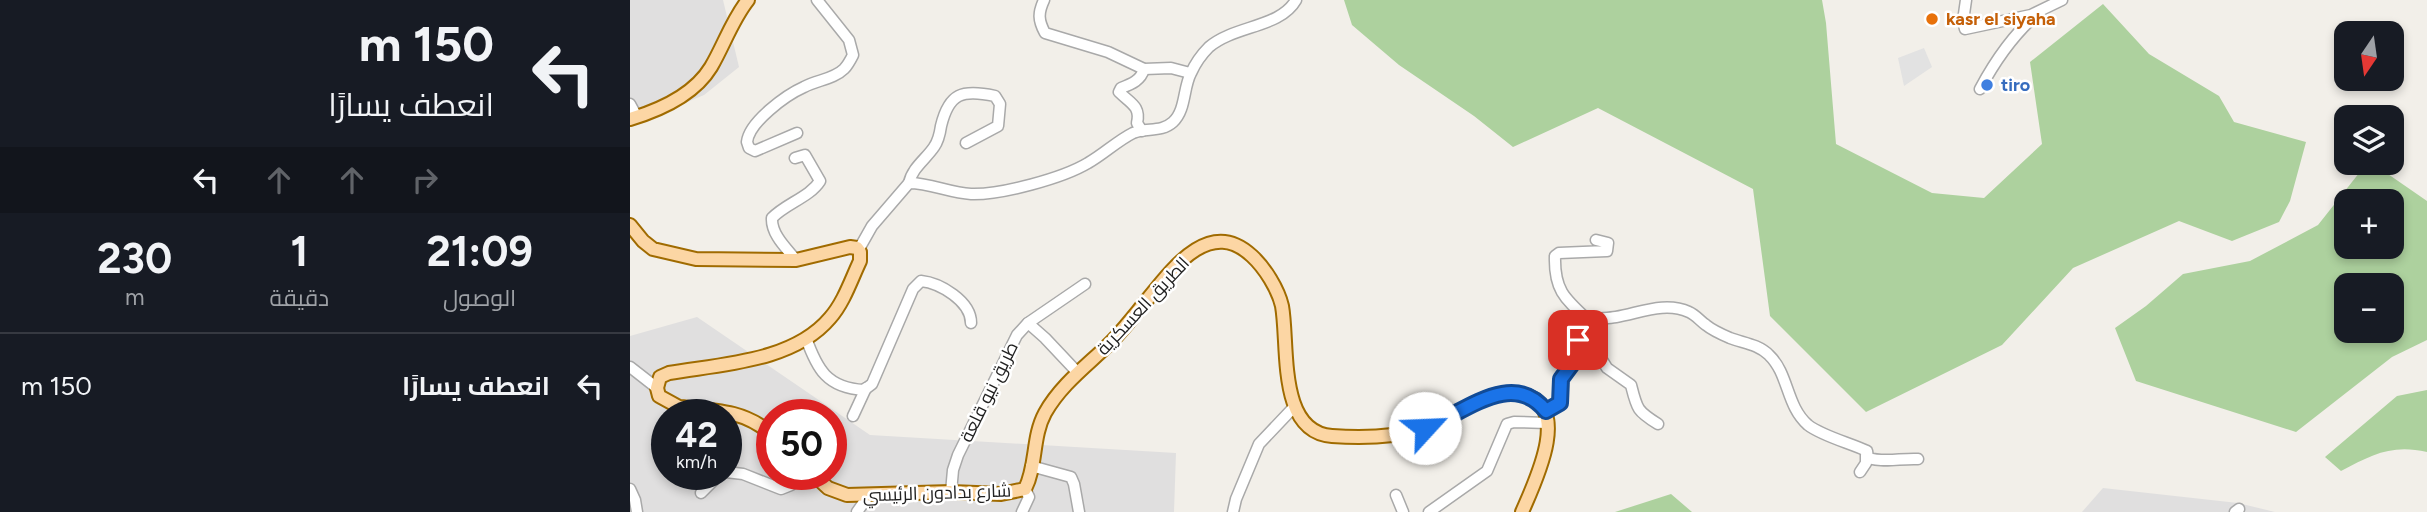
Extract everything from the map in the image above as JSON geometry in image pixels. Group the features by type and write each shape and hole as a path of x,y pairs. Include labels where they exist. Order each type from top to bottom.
{"main road":[{"path":"633,118 668,104 699,82 748,0"},
{"path":"630,225 650,247 696,259 796,260 850,247 859,249 860,261 839,305 826,323 806,338 762,356 665,374 660,377 657,388 659,396 664,399"},
{"name":"الطريق العسكرية","path":"1025,489 1038,430 1055,398 1122,330 1160,284 1186,258 1204,245 1225,240 1240,246 1269,276 1282,304 1288,378 1295,406 1307,427 1321,435 1413,431 1437,424 1482,400 1506,393 1535,399 1547,417"},
{"path":"1522,512 1542,462 1548,437 1547,417"},
{"name":"شارع بدادون الرئيسي","path":"832,490 840,494 869,495 951,492 1001,494 1025,489"}],"street":[{"path":"797,133 755,151 749,148 747,142 751,130 761,118 804,87 830,78 844,69 853,55 849,40 817,0"},
{"path":"1044,0 1038,20 1045,33 1108,52 1144,69 1171,68 1190,74"},
{"path":"909,183 958,192 993,192 1069,172 1088,163 1132,134 1160,129 1175,120 1186,94 1190,74 1213,44 1241,29 1277,18 1287,12 1296,0"},
{"path":"1966,0 1963,21 1965,29 2039,12 2062,0"},
{"path":"1980,89 2001,53 2039,12"},
{"path":"1142,131 1137,123 1136,105 1119,92 1121,88 1142,76 1144,69"},
{"path":"859,249 872,226 909,183 915,170 937,143 946,107 953,99 973,94 995,96 1000,104 998,126 966,143"},
{"path":"630,104 633,118"},
{"path":"795,158 804,155 820,181 816,187 772,218 771,225 775,234 796,260"},
{"path":"1596,240 1608,243 1608,251 1559,253 1555,256 1559,290 1587,320 1587,336 1607,368 1631,385 1636,407 1658,424"},
{"path":"806,338 821,373 837,384 854,389 866,388 872,384 913,289 921,281 951,293 969,312 971,323"},
{"name":"طريق نيو قلعة","path":"951,492 953,470 958,455 1012,342 1028,323 1085,284"},
{"path":"1429,512 1487,471 1507,424 1547,417 1560,403 1561,379 1577,359 1579,352 1579,323 1658,307 1688,311 1729,338 1759,348 1770,356 1786,386 1789,400 1808,424 1818,431 1867,451"},
{"path":"1028,323 1079,373"},
{"path":"630,367 657,388"},
{"path":"853,416 866,388"},
{"path":"1233,512 1259,444 1295,406"},
{"path":"1867,451 1868,458 1880,461 1918,459"},
{"path":"1860,472 1866,463 1867,451"},
{"path":"1031,466 1071,478 1079,512"},
{"path":"630,489 636,512"},
{"path":"1022,512 1029,497 1025,489"},
{"path":"701,493 704,490"},
{"path":"857,512 869,495"},
{"path":"1396,495 1403,512"}],"shaded area":[{"path":"630,0 723,0 739,67 704,95 630,126"},
{"path":"1924,48 1932,67 1904,86 1898,58"},
{"path":"697,317 817,399 756,399 756,490 847,490 847,419 870,435 1176,453 1174,512 630,512 630,336"},
{"path":"2103,488 2238,503 2275,512 2082,512"}],"green space":[{"path":"1344,0 1822,0 1836,144 1932,193 1984,198 2042,144 2030,62 2103,4 2149,54 2219,96 2234,122 2306,142 2290,201 2279,222 2232,241 2179,221 2073,268 2002,345 1866,412 1770,316 1753,189 1598,108 1513,147 1474,116 1399,65 1352,25"},
{"path":"2358,175 2389,175 2427,201 2427,340 2392,357 2296,432 2136,381 2115,328 2183,274 2250,261 2318,225 2334,205 2334,259 2404,259 2404,189 2346,189"},
{"path":"2427,390 2427,452 2403,449 2382,452 2341,471 2325,457 2397,396"},
{"path":"1671,494 1692,512 1615,512"}],"place":[{"name":"kasr el siyaha","path":"1932,19"},
{"name":"tiro","path":"1987,85"}],"route":[{"path":"1425,428 1482,400 1506,393 1535,399 1546,411 1557,407 1561,400 1562,375 1577,359 1578,340"}]}
